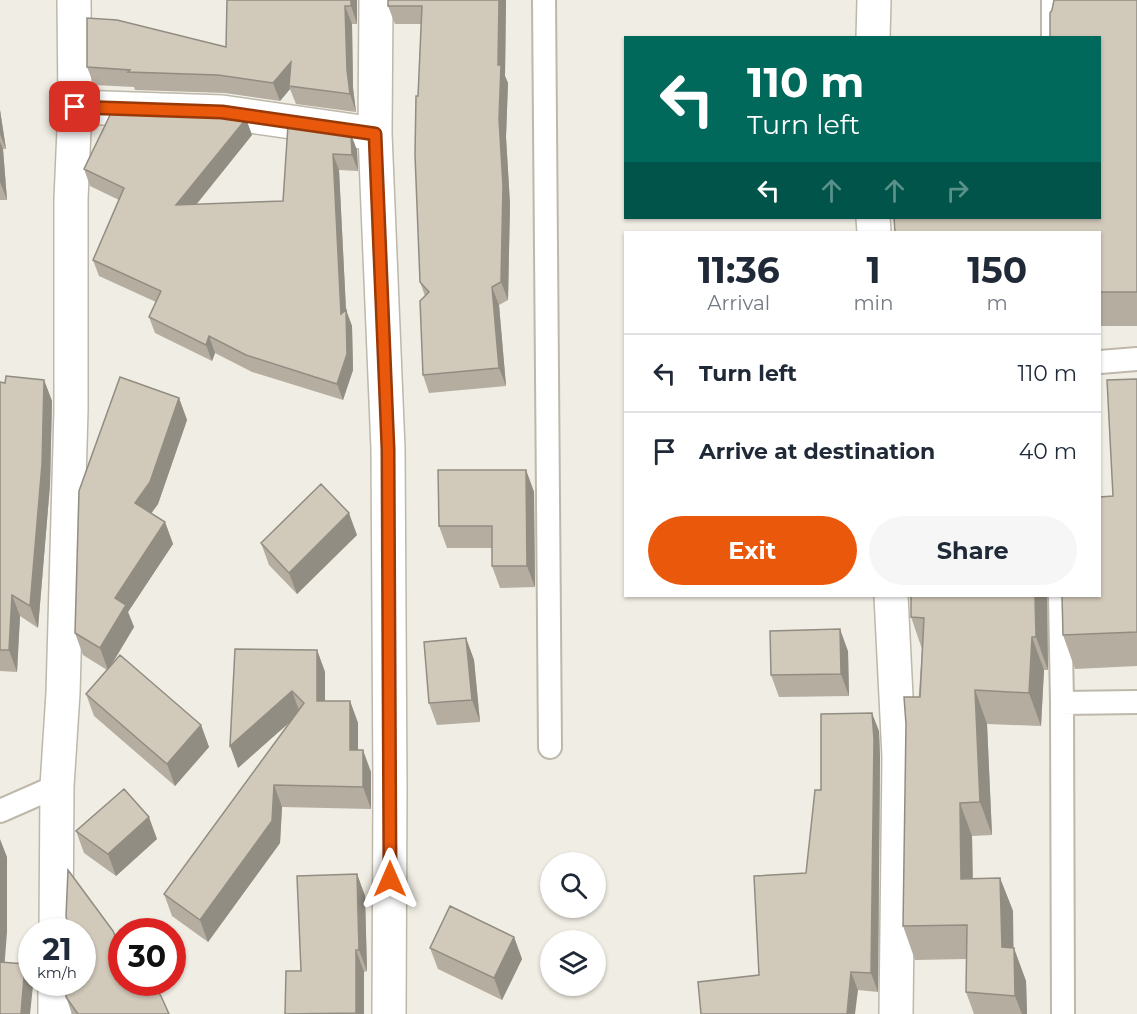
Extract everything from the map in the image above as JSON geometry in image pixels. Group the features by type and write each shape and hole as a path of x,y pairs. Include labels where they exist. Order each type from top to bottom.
{"street":[{"path":"56,918 57,786 63,693 70,481 71,198 75,107 74,0"},
{"path":"376,0 375,134 388,449 389,1014"},
{"path":"873,36 874,0"},
{"path":"75,107 222,112 375,134"},
{"path":"891,597 899,757 896,1014"},
{"path":"55,996 55,1014"}],"lane":[{"path":"544,0 550,747"},
{"path":"1053,0 1053,36"},
{"path":"1101,362 1137,359"},
{"path":"1060,597 1063,1014"},
{"path":"1062,703 1137,702"},
{"path":"0,812 57,786"}],"building":[{"path":"227,0 351,0 351,6 345,6 350,94 289,86 291,62 273,83 218,75 128,72 130,70 87,67 87,18 117,20 226,47"},
{"path":"388,0 499,0 498,65 501,65 499,119 503,186 501,282 492,287 499,368 423,375 420,301 429,292 420,282 415,155 422,6 388,6"},
{"path":"1054,0 1137,0 1137,292 1101,292 1101,231 895,231 894,219 1101,219 1101,36 1050,36"},
{"path":"112,111 214,114 246,119 176,205 283,201 288,125 351,134 352,155 333,154 341,314 346,310 347,354 337,384 246,355 209,336 206,345 149,317 161,291 93,260 124,188 84,169"},
{"path":"6,376 44,380 42,464 30,606 12,595 9,650 0,650 0,382 5,383"},
{"path":"120,377 179,398 150,482 135,503 165,522 115,598 126,605 100,648 75,633 79,491"},
{"path":"1137,379 1137,632 1063,635 1062,597 1101,597 1101,497 1113,496 1107,380"},
{"path":"438,470 526,470 527,566 492,566 492,526 439,526"},
{"path":"321,484 349,513 289,573 261,543"},
{"path":"911,597 1035,597 1036,637 1032,637 1029,693 975,690 980,802 960,803 961,879 1000,878 1002,947 1014,948 1015,996 966,992 967,925 903,926 906,724 904,697 920,697 924,618 911,617"},
{"path":"840,629 841,674 771,675 770,631"},
{"path":"466,638 472,700 429,703 424,642"},
{"path":"235,649 317,650 317,701 350,701 350,750 363,750 363,787 274,785 272,821 200,920 164,894 304,703 292,691 230,746"},
{"path":"120,655 201,725 167,764 86,694"},
{"path":"872,713 874,739 871,973 851,972 847,1014 701,1014 698,982 759,975 754,876 806,873 815,790 821,790 821,714"},
{"path":"124,789 149,817 108,854 76,831"},
{"path":"68,870 108,924 108,996 161,996 169,1014 78,1014 66,996 96,996 96,918 66,918"},
{"path":"357,874 359,950 356,950 356,1013 285,1014 286,971 301,971 297,876"},
{"path":"450,906 514,937 494,978 430,948"},
{"path":"0,962 18,963 18,996 22,996 21,1014 0,1014"}],"route":[{"path":"75,107 222,112 375,134 388,449 390,879"}]}
